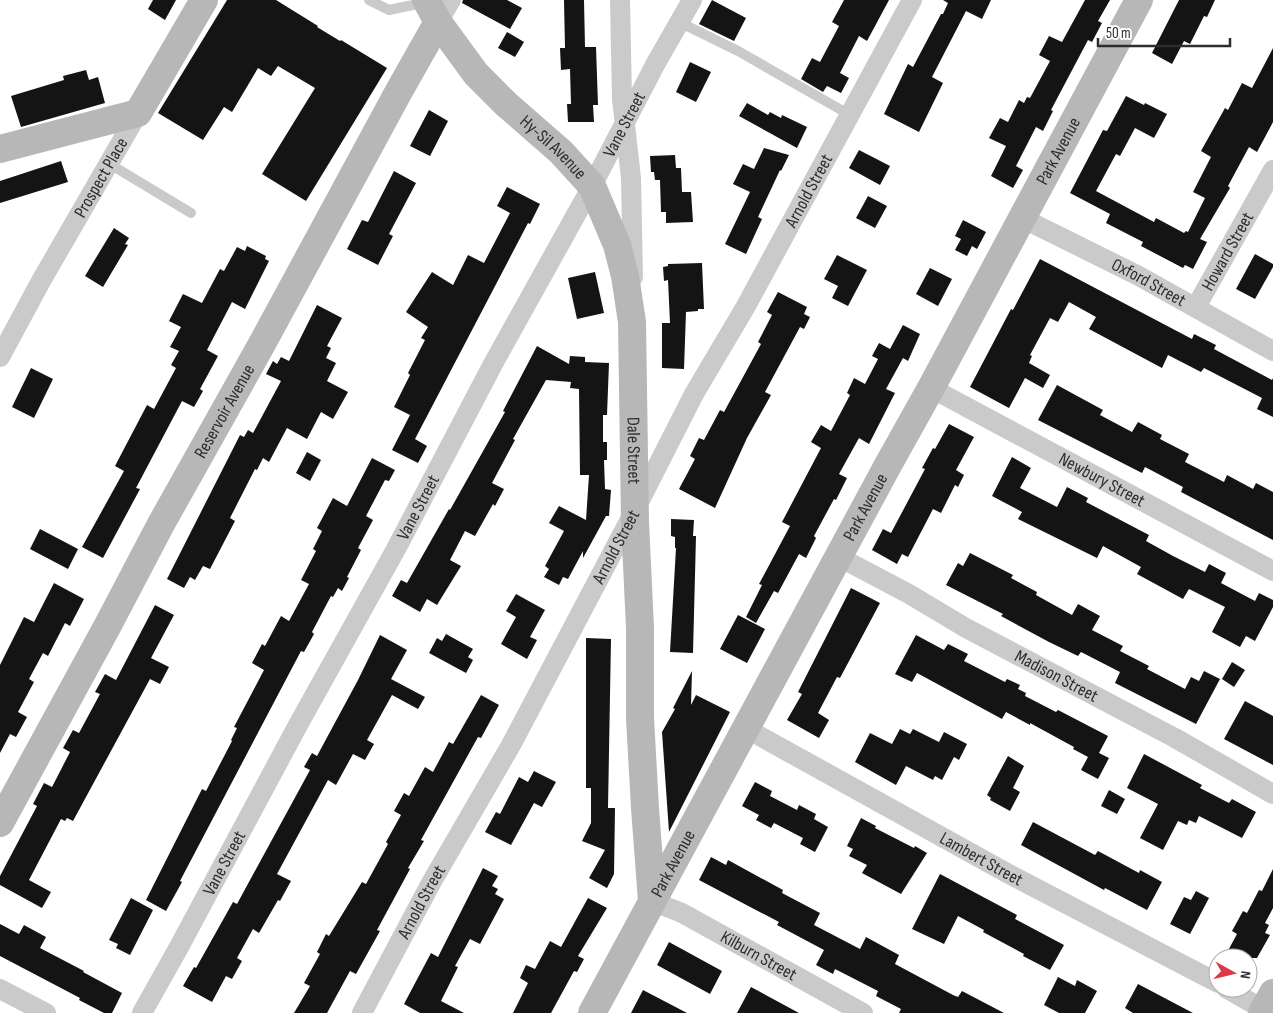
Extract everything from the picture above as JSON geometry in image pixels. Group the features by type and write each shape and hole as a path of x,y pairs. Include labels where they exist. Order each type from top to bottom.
{"street":[{"name":"Prospect Place","path":"0,357 108,163 204,0"},
{"name":"Dale Street","path":"620,0 622,99 631,178 635,510 640,628 641,727 652,901"},
{"name":"Vane Street","path":"142,1013 396,549 493,364 692,0"},
{"name":"Arnold Street","path":"362,1013 431,882 511,745 694,394 750,298 912,0"},
{"name":"Park Avenue","path":"592,1013 1139,0"},
{"name":"Hy-Sil Avenue","path":"435,6 476,74 506,104 561,152 592,186 617,245 625,276 632,322"},
{"name":"Reservoir Avenue","path":"0,823 166,516 263,342 398,90 435,6"},
{"path":"0,149 138,113"},
{"name":"Howard Street","path":"1196,307 1273,170"},
{"name":"Oxford Street","path":"1022,218 1094,253 1273,350"},
{"name":"Newbury Street","path":"931,388 1273,571"},
{"name":"Madison Street","path":"839,557 966,628 1175,738 1273,794"},
{"name":"Lambert Street","path":"747,729 1007,873 1208,978"},
{"name":"Kilburn Street","path":"652,901 682,913 863,1013"},
{"path":"0,989 46,1013"},
{"path":"1250,998 1266,1005"}],"lane":[{"path":"369,0 389,10 435,6"},
{"path":"679,22 738,52 850,115"},
{"path":"108,163 192,213"}],"building":[{"path":"153,0 176,0 165,20 148,9"},
{"path":"227,0 276,0 317,27 387,68 306,201 262,174 315,88 278,66 271,76 258,68 232,112 224,107 203,140 158,113"},
{"path":"463,0 507,0 522,8 510,29 462,3"},
{"path":"564,0 584,0 585,47 596,47 598,105 593,105 594,122 568,122 567,104 571,104 570,69 561,70 560,48 565,48"},
{"path":"712,0 746,18 734,41 699,24"},
{"path":"844,0 889,0 867,41 859,36 840,73 849,78 841,93 827,86 823,92 801,79 812,58 820,62 839,26 832,22"},
{"path":"943,0 991,0 982,19 966,11 932,77 943,83 919,132 884,114 908,64 913,67 941,14 943,14 948,3"},
{"path":"1085,0 1110,0 1098,21 1102,23 1092,42 1088,40 1051,110 1053,111 1043,131 1036,127 1016,166 1023,170 1013,188 991,176 1006,146 989,138 1000,118 1008,122 1019,100 1024,103 1027,97 1030,98 1050,61 1039,55 1049,36 1062,42"},
{"path":"1179,0 1215,0 1207,17 1204,16 1190,44 1184,41 1172,64 1152,53"},
{"path":"507,32 524,42 515,57 498,48"},
{"path":"1273,48 1273,122 1257,152 1249,147 1228,186 1230,188 1200,239 1207,242 1193,269 1185,265 1183,268 1141,246 1143,242 1106,223 1110,214 1070,193 1103,130 1107,131 1126,96 1167,114 1154,138 1135,128 1120,156 1116,154 1096,191 1154,222 1156,218 1184,233 1188,232 1205,198 1193,192 1211,157 1201,151 1225,108 1228,110 1242,83 1252,88"},
{"path":"690,62 711,72 696,102 676,92"},
{"path":"86,70 89,80 98,77 105,103 21,127 11,96 64,80 63,76"},
{"path":"747,103 768,115 770,112 781,118 782,115 807,127 797,148 739,116"},
{"path":"429,110 448,121 430,156 410,146"},
{"path":"764,148 789,155 758,217 762,219 746,254 725,244 750,192 733,184 743,164 754,169"},
{"path":"859,150 890,166 880,185 849,168"},
{"path":"675,155 676,168 681,168 682,192 691,192 693,222 666,223 666,212 661,212 660,180 655,180 654,172 651,172 650,156"},
{"path":"61,161 68,182 0,203 0,181"},
{"path":"394,171 416,183 389,234 393,236 378,265 347,249 362,220 368,222"},
{"path":"507,187 540,204 530,224 528,223 415,439 427,446 418,463 392,450 410,415 394,407 410,375 408,373 425,340 421,338 428,327 406,312 432,272 453,285 468,255 484,263 510,213 497,206"},
{"path":"868,196 887,206 875,228 856,218"},
{"path":"963,220 986,232 977,249 972,246 967,256 955,250 961,239 955,236"},
{"path":"114,228 129,238 125,244 128,245 103,287 85,276"},
{"path":"247,246 266,256 265,259 269,261 245,309 232,302 207,350 218,356 200,389 203,391 194,407 182,401 136,488 140,489 103,558 82,547 124,471 115,466 147,405 154,409 176,368 171,365 179,351 170,347 181,327 169,321 183,294 202,303 220,269 224,271 237,247 245,251"},
{"path":"1255,254 1273,264 1273,267 1255,299 1236,289"},
{"path":"837,255 867,270 848,306 832,298 838,286 824,279"},
{"path":"1040,259 1192,339 1194,334 1216,345 1214,349 1272,380 1273,378 1273,417 1257,409 1262,398 1204,368 1201,372 1168,355 1162,368 1089,329 1096,317 1069,302 1058,322 1050,318 1030,355 1032,356 1029,363 1050,375 1043,388 1025,378 1009,408 970,387"},
{"path":"702,263 704,309 686,312 684,369 662,368 662,323 670,323 668,280 664,281 663,267 668,266 668,264"},
{"path":"930,268 952,279 938,306 916,294"},
{"path":"595,272 604,313 577,319 568,278"},
{"path":"778,292 807,307 804,314 810,317 804,329 800,327 765,392 771,395 747,438 715,508 679,489 695,459 690,456 699,438 704,440 720,410 724,412 761,344 758,342 772,315 767,312"},
{"path":"317,305 342,318 327,346 331,348 326,358 336,363 327,381 348,392 333,419 321,412 307,439 287,428 269,462 263,458 257,470 255,469 230,518 235,521 210,569 203,566 195,580 190,577 184,588 167,579 240,435 244,437 248,430 253,433 281,381 266,374 273,361 277,364 281,357 289,361"},
{"path":"903,325 920,334 908,361 903,358 886,389 895,393 869,444 859,438 839,474 847,478 814,536 816,538 806,558 799,554 778,593 774,591 756,623 746,617 762,585 759,584 790,526 782,522 821,448 811,442 821,425 831,431 850,395 847,393 854,378 865,384 878,359 872,356 879,343 890,349"},
{"path":"537,346 569,364 570,356 585,357 585,362 609,363 607,415 603,415 603,442 607,442 607,460 604,460 605,489 611,490 609,516 606,516 583,558 583,551 568,579 563,577 559,585 544,577 549,569 545,566 564,531 549,523 559,506 586,520 589,475 580,475 579,389 570,388 571,382 546,380 513,439 515,440 492,483 504,489 495,506 493,504 475,536 465,531 450,560 461,566 437,605 427,599 420,612 392,596 401,580 407,583 450,510 505,412 503,411"},
{"path":"31,368 53,379 34,418 12,407"},
{"path":"1057,385 1103,410 1100,415 1132,432 1138,422 1162,435 1160,439 1189,454 1185,462 1224,482 1227,475 1253,489 1256,483 1273,492 1273,540 1181,492 1183,487 1145,467 1142,473 1038,420"},
{"path":"949,424 974,437 956,470 964,475 958,487 955,485 941,513 933,509 908,557 902,554 897,564 872,550 883,529 891,533 925,469 922,468"},
{"path":"307,452 321,460 310,481 296,473"},
{"path":"1012,457 1031,468 1020,488 1057,507 1067,487 1088,498 1086,502 1149,535 1146,541 1173,556 1205,572 1209,564 1226,573 1221,583 1255,601 1259,593 1273,600 1273,607 1255,641 1246,636 1240,647 1212,632 1225,607 1189,589 1183,599 1137,574 1141,567 1103,546 1097,558 1018,519 1022,512 992,496"},
{"path":"372,458 395,470 389,481 385,480 366,516 373,520 358,548 361,550 347,577 349,578 342,591 338,588 333,597 331,596 312,632 314,634 304,652 301,651 166,911 146,900 202,789 206,791 232,741 237,728 234,727 264,670 252,663 262,644 265,646 281,616 289,621 309,584 301,580 316,551 313,549 322,531 317,528 333,498 347,506"},
{"path":"671,519 694,520 693,536 696,536 693,653 670,652 676,548 675,537 671,536"},
{"path":"40,529 78,549 68,569 30,549"},
{"path":"970,553 1013,575 1011,578 1037,592 1036,595 1072,615 1078,604 1100,616 1092,630 1123,646 1120,651 1149,666 1147,669 1185,689 1191,677 1199,681 1204,671 1220,679 1196,724 1115,683 1120,672 1081,652 1078,656 1049,642 1001,616 1003,614 946,585 958,563 963,566"},
{"path":"54,583 84,599 70,626 65,623 48,656 43,653 29,679 34,682 18,712 27,717 16,737 10,734 0,753 0,665 24,617 34,622"},
{"path":"851,588 880,603 840,678 837,677 818,713 829,720 819,738 787,720 802,694 798,692"},
{"path":"516,594 545,610 530,637 537,640 527,659 501,644 516,617 506,611"},
{"path":"155,605 174,615 151,658 169,667 160,684 150,679 73,821 67,818 65,821 61,819 29,880 51,892 42,908 0,885 0,876 37,806 33,804 44,783 52,787 70,752 63,748 73,730 79,733 100,694 95,692 105,674 116,680"},
{"path":"738,615 765,629 747,663 720,649"},
{"path":"446,634 473,649 468,657 473,660 466,673 429,653 437,638 442,641"},
{"path":"380,635 407,650 391,679 425,697 418,709 392,695 367,740 374,744 365,760 353,754 336,785 328,780 277,874 291,881 259,933 253,929 237,958 242,961 232,979 226,976 212,1002 183,986 194,967 196,968 233,902 237,904 310,770 304,767 312,753 317,756"},
{"path":"916,635 944,650 948,644 968,654 964,661 1005,682 1007,679 1020,685 1018,689 1026,693 1025,696 1056,712 1058,710 1108,736 1099,753 1109,758 1098,779 1081,770 1088,757 1073,749 1074,747 1030,723 1030,725 1006,712 1002,719 917,673 912,682 895,674"},
{"path":"586,638 611,639 608,808 615,808 614,874 607,888 589,878 605,850 582,841 591,823 591,788 586,788"},
{"path":"1232,662 1245,670 1234,687 1222,679"},
{"path":"692,671 691,705 696,695 730,712 669,832 662,732 675,709 673,708"},
{"path":"481,695 499,705 481,738 478,737 421,840 424,841 408,868 410,869 377,930 380,931 356,974 350,971 327,1013 294,1013 310,986 304,983 320,954 317,952 326,934 329,936 362,882 366,884 388,844 386,842 401,815 394,811 404,793 409,796 425,767 433,772 449,742 453,744"},
{"path":"1245,701 1273,716 1273,765 1224,739"},
{"path":"900,729 910,734 913,729 939,742 944,732 967,744 959,760 954,757 942,780 935,776 933,780 906,766 896,785 855,762 870,733 892,744"},
{"path":"1144,754 1202,785 1200,788 1229,803 1232,799 1256,812 1242,838 1199,816 1196,823 1189,820 1187,825 1178,821 1163,850 1140,838 1158,804 1127,788"},
{"path":"1008,756 1024,766 1013,788 1020,792 1010,811 990,800 991,798 987,795"},
{"path":"534,771 556,782 542,807 534,803 511,845 485,832 496,812 500,814 519,777 528,782"},
{"path":"755,782 772,791 770,796 797,810 799,805 816,814 814,819 828,827 815,852 800,844 803,838 774,823 771,828 756,820 759,815 742,806"},
{"path":"1109,790 1125,799 1117,814 1101,806"},
{"path":"861,818 876,826 875,828 927,853 901,894 862,873 867,865 849,856 853,849 847,846"},
{"path":"1033,822 1095,855 1098,851 1139,873 1140,870 1162,882 1147,910 1105,888 1104,890 1021,845"},
{"path":"711,857 726,865 728,860 783,890 782,893 820,913 814,925 860,949 866,937 899,955 895,964 953,995 958,997 962,991 1004,1013 899,1013 901,1009 876,996 878,991 835,969 833,974 816,965 824,950 777,925 779,922 699,880"},
{"path":"483,868 498,876 492,886 498,889 495,894 504,899 480,944 470,939 455,966 458,967 441,1001 464,1013 420,1013 404,1004 431,953 438,957"},
{"path":"1273,869 1273,908 1265,923 1269,925 1265,933 1270,935 1258,956 1258,948 1229,948 1237,934 1232,931 1243,911 1247,913 1259,890 1262,891"},
{"path":"940,874 1017,915 1015,919 1064,945 1050,970 1023,956 1024,954 958,916 944,944 912,929"},
{"path":"1196,891 1209,898 1190,934 1170,924 1184,897 1191,900"},
{"path":"131,898 153,910 130,955 116,948 118,944 109,940"},
{"path":"588,898 607,908 578,956 584,959 577,972 574,971 551,1013 513,1013 528,983 520,978 526,965 535,969 550,941 561,947"},
{"path":"0,924 19,934 24,925 46,937 40,948 122,993 112,1013 104,1013 79,1000 80,998 0,956"},
{"path":"669,942 722,971 710,994 657,965"},
{"path":"1058,977 1075,986 1077,980 1097,991 1085,1013 1059,1013 1044,1005"},
{"path":"1138,984 1193,1013 1133,1013 1125,1008"},
{"path":"751,987 799,1013 737,1013"},
{"path":"643,990 687,1013 631,1013"}]}
